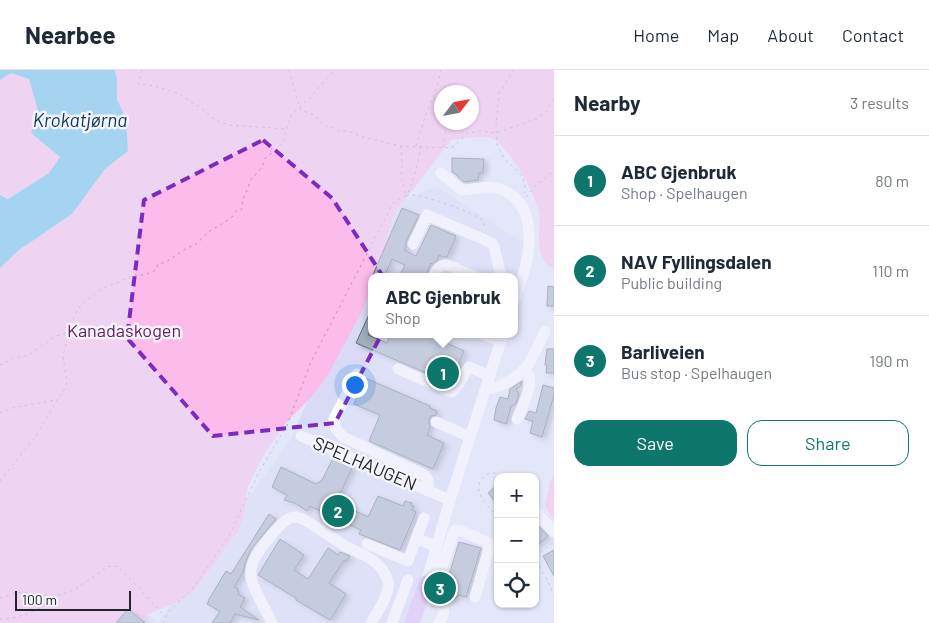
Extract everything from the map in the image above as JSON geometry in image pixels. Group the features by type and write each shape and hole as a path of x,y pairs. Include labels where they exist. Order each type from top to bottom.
{"main road":[{"path":"412,623 426,583"}],"street":[{"path":"441,172 462,190 494,187 513,195 521,204 528,224 528,250 526,264 518,287"},
{"path":"412,244 427,215 492,243 500,273"},
{"path":"435,273 441,265 447,264 466,273"},
{"path":"487,388 491,389 506,384 524,370 529,365 545,331"},
{"path":"426,583 450,500 502,338"},
{"path":"398,369 452,392 469,367 490,376"},
{"path":"518,419 527,395 530,379 524,370"},
{"name":"SPELHAUGEN","path":"357,374 334,419 336,429 343,437 423,474 429,482 428,490"},
{"path":"436,422 470,437"},
{"name":"SPELHAUGEN","path":"301,436 450,500"},
{"path":"539,515 554,532"},
{"path":"272,623 251,580 250,572 252,563 280,524 295,517 309,523 370,559 384,572 388,582 387,591 371,623"},
{"path":"367,544 408,561 424,518"},
{"path":"432,564 442,567 454,531 459,530 487,542 489,548 475,597"},
{"path":"416,539 437,546"},
{"path":"392,623 408,580"},
{"path":"421,599 431,598 443,607 444,613 439,623"}],"path":[{"path":"142,70 138,84 155,86 179,94 201,108 215,120 229,125 271,127 287,130"},
{"path":"289,70 301,110 319,119 322,124 339,131 401,146 453,147 468,133 480,131 496,133 536,119 546,112 554,97"},
{"path":"0,481 36,436 62,394 67,383 63,357 68,333 82,304 100,290 134,275 156,270 158,264 166,262 195,245 212,229 240,210 243,206 242,201 250,181 262,167 265,158 281,146 285,139 291,115 310,98 334,70"},
{"path":"416,147 441,70"},
{"path":"514,70 499,93 496,133 497,145 505,160 520,173 524,180 524,196 521,204"},
{"path":"443,148 445,130"},
{"path":"401,146 401,177 405,196"},
{"path":"405,196 416,174 421,147"},
{"path":"521,204 535,186 554,171"},
{"path":"163,623 174,605 193,588 230,534 259,472 288,425 311,362 396,200 413,195 472,213 483,220 486,231"},
{"path":"0,365 14,358 27,356 56,336 68,333"},
{"path":"0,413 12,408 57,400"},
{"path":"494,512 482,498 479,491 479,483 482,477 497,473"},
{"path":"539,553 554,542"},
{"path":"537,563 549,582 554,596"},
{"path":"0,619 24,615 54,602 107,567 113,566 119,567 166,616"},
{"path":"0,598 16,593 55,595 65,593"}],"highlighted area":[{"path":"263,140 332,198 399,301 335,423 213,436 127,338 144,200"}],"shaded area":[{"path":"437,187 527,245 518,274 368,273 368,338 499,338 430,556 406,623 158,623 291,439 394,203"},
{"path":"123,594 158,623 80,623"}],"green space":[{"name":"Kanadaskogen","path":"115,70 554,70 554,269 545,262 540,251 539,213 533,195 521,172 507,152 500,144 489,138 478,137 451,140 394,212 377,273 368,273 368,297 360,315 328,375 313,395 286,423 264,454 248,486 242,521 237,532 194,591 178,602 148,614 142,623 0,623 0,268 19,250 72,214 105,169 128,151 126,119 117,99"},
{"path":"11,73 29,79 38,111 31,133 60,157 49,173 8,199 0,195 0,80"},
{"path":"554,475 554,520 545,506 550,482"}],"water":[{"name":"Krokatjørna","path":"0,70 115,70 117,99 126,119 128,151 105,169 72,214 19,250 0,268 0,195 8,199 49,173 60,157 31,133 38,111 29,79 11,73 0,80"}],"building":[{"path":"452,158 484,159 483,173 479,173 478,180 464,182 452,172"},
{"path":"402,208 419,215 406,241 404,250 416,256 431,225 456,236 447,257 439,255 437,260 431,263 427,273 401,273 405,265 392,259 386,273 374,273"},
{"path":"548,286 554,287 554,306 547,306"},
{"path":"368,317 368,338 375,338 387,343 389,338 436,338 464,351 450,383 356,343"},
{"path":"547,349 554,349 554,373 546,373"},
{"path":"365,378 430,406 430,408 437,411 436,415 431,416 429,419 430,427 427,435 444,443 433,469 369,441 380,415 354,404"},
{"path":"522,381 521,386 516,389 519,394 516,403 510,407 506,424 494,420 500,397 508,399 510,389"},
{"path":"543,385 554,388 554,395 542,437 530,433 533,421 525,419 529,411 536,413"},
{"path":"333,458 353,466 336,502 368,517 378,496 403,506 405,501 412,503 411,505 414,506 412,510 416,512 400,550 359,534 361,530 310,506 307,511 295,503 284,500 287,495 272,487 281,467 316,484 322,480"},
{"path":"494,488 494,500 488,493"},
{"path":"269,514 276,519 251,549 243,572 234,587 238,589 238,594 245,598 240,607 259,620 235,614 230,623 212,623 220,611 207,604 208,601 226,571 231,574"},
{"path":"539,526 548,536 539,544"},
{"path":"280,539 304,555 294,570 308,579 328,548 338,555 340,552 350,556 346,562 344,560 329,583 346,594 330,620 258,575"},
{"path":"459,542 481,548 466,597 459,595 451,602 447,597 452,593 444,591"},
{"path":"554,550 554,576 543,556"},
{"path":"128,609 145,623 116,623"}],"place":[{"name":"ABC Gjenbruk","path":"443,373"},
{"name":"NAV Fyllingsdalen","path":"338,511"},
{"name":"Barliveien","path":"440,588"}]}
